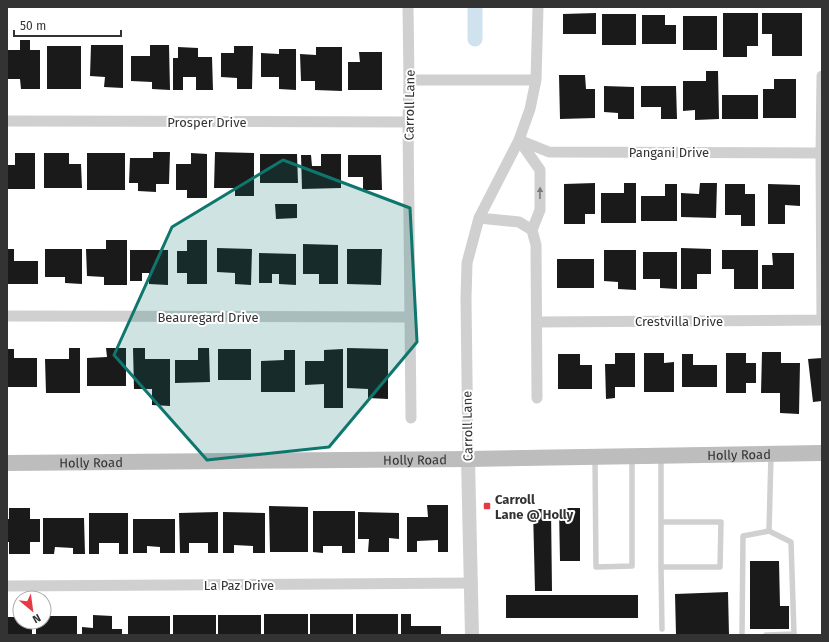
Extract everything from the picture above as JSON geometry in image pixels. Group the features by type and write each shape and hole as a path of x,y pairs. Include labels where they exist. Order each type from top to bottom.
{"main road":[{"name":"Holly Road","path":"7,463 468,459 822,453"}],"street":[{"name":"Carroll Lane","path":"408,7 410,80 408,122 411,418"},
{"name":"Carroll Lane","path":"472,635 468,459 467,262 479,218 519,140 530,109 536,80 538,7"},
{"path":"822,76 822,320"},
{"path":"410,80 536,80"},
{"name":"Prosper Drive","path":"7,121 408,122"},
{"path":"519,140 540,170 540,210 532,230 536,245 537,398"},
{"name":"Pangani Drive","path":"519,140 549,152 821,153"},
{"path":"479,218 519,222 532,230"},
{"name":"Beauregard Drive","path":"7,316 409,317"},
{"name":"Crestvilla Drive","path":"537,322 822,320"},
{"name":"La Paz Drive","path":"7,586 472,583"}],"lane":[{"path":"769,530 771,453"},
{"path":"595,457 596,566 632,566 632,456"},
{"path":"661,456 662,629"},
{"path":"661,522 721,522 720,567 661,567"},
{"path":"742,635 743,536 769,530 791,542 794,634 766,635"}],"highlighted area":[{"path":"283,160 410,208 417,342 329,447 207,460 114,355 172,227"}],"building":[{"path":"596,13 596,34 563,34 563,14"},
{"path":"723,13 758,13 758,46 747,46 747,57 723,57"},
{"path":"762,13 802,13 802,56 772,56 772,34 762,34"},
{"path":"602,14 636,14 636,45 602,45"},
{"path":"642,15 665,15 665,25 676,25 676,44 642,44"},
{"path":"683,16 717,16 717,50 683,50"},
{"path":"20,40 30,40 30,50 40,50 40,89 21,89 20,79 7,79 7,50 20,50"},
{"path":"91,45 123,45 123,88 104,87 105,77 90,76"},
{"path":"150,45 169,45 170,90 152,89 152,82 131,81 131,56 150,56"},
{"path":"47,46 81,46 81,89 47,89"},
{"path":"234,46 253,46 252,89 237,89 237,78 221,77 221,53 234,53"},
{"path":"178,47 198,48 198,57 212,57 213,90 196,90 196,77 183,77 183,90 173,90 173,58 178,58"},
{"path":"316,47 342,47 342,91 315,90 315,81 301,81 300,54 316,55"},
{"path":"279,49 296,49 296,90 279,89 279,77 261,77 261,53 279,54"},
{"path":"359,52 382,52 382,90 348,90 348,62 360,62"},
{"path":"706,71 718,71 719,119 695,120 695,110 683,111 683,81 706,81"},
{"path":"559,75 585,75 586,89 595,89 595,118 560,119"},
{"path":"774,79 796,79 796,118 763,118 763,89 774,89"},
{"path":"604,86 634,87 634,119 618,119 618,113 604,112"},
{"path":"641,86 676,86 677,119 661,119 661,107 641,107"},
{"path":"722,95 758,95 758,119 722,119"},
{"path":"153,152 170,152 169,184 156,184 156,192 138,191 138,183 129,183 130,158 153,158"},
{"path":"215,152 254,153 254,196 235,196 235,188 214,188"},
{"path":"15,153 35,153 35,189 7,189 7,165 15,165"},
{"path":"44,153 69,153 69,164 81,164 82,188 44,188"},
{"path":"87,153 125,153 125,190 87,190"},
{"path":"191,153 207,154 207,198 187,198 187,190 176,190 176,164 191,164"},
{"path":"260,154 297,154 298,183 260,183"},
{"path":"321,154 341,154 341,188 302,189 301,155 311,155 312,166 321,166"},
{"path":"348,155 381,155 382,190 363,190 363,177 348,177"},
{"path":"595,183 595,214 585,214 585,224 564,224 564,184"},
{"path":"624,183 636,183 636,223 601,223 601,193 624,193"},
{"path":"700,183 717,183 716,218 681,217 681,193 699,194"},
{"path":"665,184 677,184 677,221 641,221 641,196 665,196"},
{"path":"725,184 745,184 745,194 755,194 755,226 741,226 741,215 725,215"},
{"path":"768,184 800,185 800,206 785,205 785,224 768,224"},
{"path":"275,204 297,204 297,218 276,219"},
{"path":"106,240 127,240 127,285 104,285 104,277 87,276 86,249 106,249"},
{"path":"187,240 207,240 207,284 187,284 187,273 177,273 177,251 187,251"},
{"path":"303,244 338,245 338,284 319,284 319,274 303,274"},
{"path":"217,248 252,249 251,285 235,284 235,273 217,272"},
{"path":"681,248 711,249 711,274 697,274 697,289 681,289"},
{"path":"7,249 14,249 14,261 38,261 38,284 7,284"},
{"path":"45,249 82,249 82,284 65,283 65,277 45,277"},
{"path":"347,249 382,249 381,285 347,284"},
{"path":"130,250 168,250 168,285 149,284 149,273 142,273 142,281 130,281"},
{"path":"604,250 636,250 636,290 618,289 618,282 604,281"},
{"path":"722,250 758,250 758,289 734,289 734,269 722,269"},
{"path":"643,252 677,252 677,289 660,288 660,279 643,279"},
{"path":"259,253 296,254 296,285 279,284 279,274 272,274 272,283 259,283"},
{"path":"772,253 794,253 794,289 762,289 762,265 773,265"},
{"path":"557,259 594,259 594,288 557,288"},
{"path":"69,348 80,348 80,393 46,393 45,359 69,359"},
{"path":"106,348 126,348 126,386 87,386 87,358 107,357"},
{"path":"133,348 145,348 145,359 170,359 170,406 152,405 152,389 134,389"},
{"path":"198,348 209,348 210,382 175,383 175,360 198,360"},
{"path":"347,348 388,349 388,399 368,398 368,389 347,388"},
{"path":"7,349 14,349 14,358 37,358 37,387 7,387"},
{"path":"218,349 251,349 251,380 218,380"},
{"path":"343,349 343,408 324,408 324,384 305,385 305,361 324,361 324,350"},
{"path":"284,350 295,350 295,392 261,392 261,361 284,360"},
{"path":"762,352 781,352 781,363 800,363 799,414 780,413 780,393 761,393"},
{"path":"615,353 635,353 635,387 615,387 615,398 606,399 605,364 615,364"},
{"path":"644,353 664,353 664,363 674,362 674,392 644,392"},
{"path":"726,353 746,353 746,363 756,363 756,383 746,383 746,393 726,393"},
{"path":"558,354 580,354 580,365 592,365 592,389 558,389"},
{"path":"682,354 693,354 693,365 717,365 717,387 682,387"},
{"path":"822,358 822,401 813,402 808,359"},
{"path":"427,505 448,505 448,552 438,552 438,540 417,541 417,552 407,552 407,517 428,517"},
{"path":"269,506 308,507 308,552 270,552"},
{"path":"9,508 30,508 30,519 40,519 40,542 30,542 30,554 9,554 9,542 7,542 7,519 9,519"},
{"path":"559,508 580,508 580,561 560,561"},
{"path":"533,509 551,509 552,591 535,591"},
{"path":"313,511 355,511 355,553 342,553 342,546 323,546 323,553 313,552"},
{"path":"218,512 218,553 208,553 208,543 189,543 189,553 180,553 179,513"},
{"path":"223,512 265,513 265,553 253,553 253,546 234,545 234,553 223,553"},
{"path":"358,512 399,513 399,539 389,538 389,552 368,552 369,539 358,539"},
{"path":"89,513 128,513 128,554 119,554 119,543 99,543 99,554 89,554"},
{"path":"43,518 84,518 85,554 73,554 73,548 55,547 54,554 43,554"},
{"path":"133,519 175,519 175,553 160,553 160,547 147,546 147,553 133,553"},
{"path":"750,561 779,561 780,606 789,606 789,629 750,629"},
{"path":"728,592 729,635 676,635 675,594"},
{"path":"506,595 638,595 638,618 506,618"},
{"path":"264,614 308,614 308,635 264,635"},
{"path":"310,614 353,614 353,635 310,635"},
{"path":"356,614 398,614 398,635 356,635"},
{"path":"401,614 411,614 411,626 441,626 441,635 401,635"},
{"path":"93,615 112,616 112,629 122,629 122,635 82,635 82,627 93,628"},
{"path":"173,615 216,615 216,635 173,635"},
{"path":"218,615 261,615 261,635 218,635"},
{"path":"52,616 77,616 77,635 36,635 36,630 52,630"},
{"path":"128,616 170,616 170,635 128,635"},
{"path":"7,617 12,617 12,630 32,630 32,635 7,635"}],"waterway":[{"path":"475,7 475,39"}],"place":[{"name":"Carroll Lane @ Holly","path":"487,506"}]}
